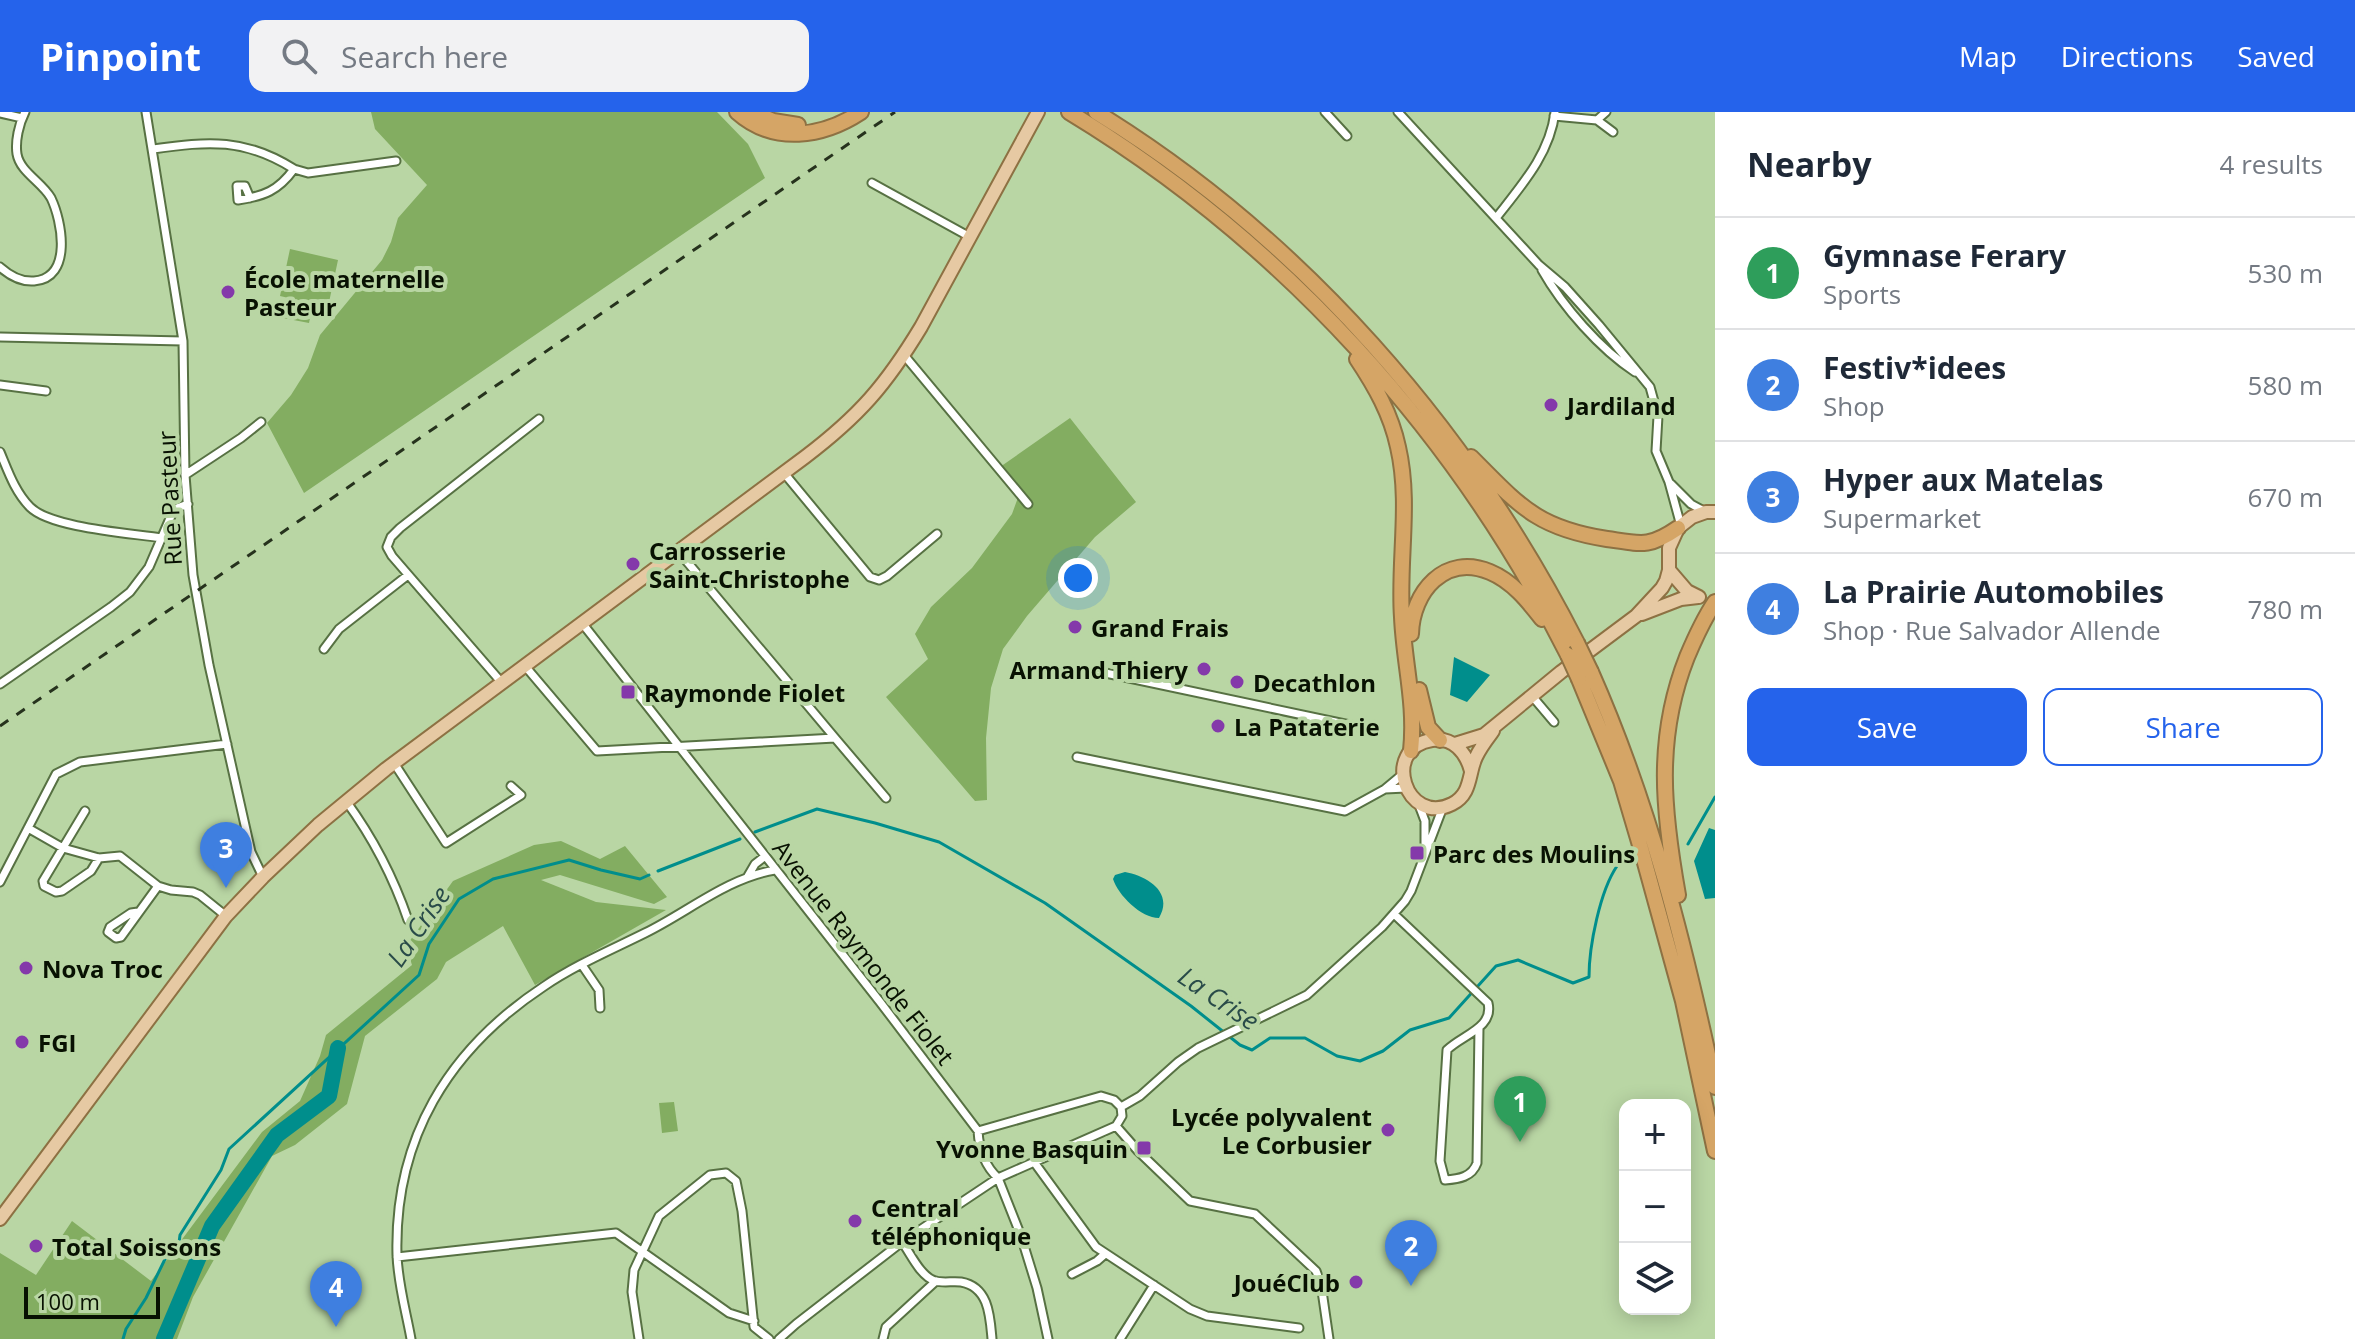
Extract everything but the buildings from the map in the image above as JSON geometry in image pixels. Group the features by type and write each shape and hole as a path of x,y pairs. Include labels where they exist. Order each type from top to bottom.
{"highway":[{"path":"737,112 758,127 789,134 821,131 861,112"},
{"path":"753,112 773,121 795,125 818,123 848,112"},
{"path":"1069,112 1130,151 1211,212 1269,261 1332,322 1402,401 1472,494 1572,649"},
{"path":"1096,112 1184,173 1281,253 1372,344 1442,429 1481,483 1547,586 1572,649 1620,740 1657,849 1696,997"},
{"path":"1332,322 1379,396 1395,432 1401,458 1404,507 1401,603 1413,704 1411,751"},
{"path":"1442,429 1519,505 1556,528 1644,544 1662,540 1680,527"},
{"path":"1448,742 1428,727 1410,634 1415,605 1434,579 1467,568 1494,574 1529,602 1572,649"},
{"path":"1715,601 1700,627 1678,684 1664,760 1667,830 1715,1087"},
{"path":"1585,676 1621,781 1683,1001 1715,1151"}],"main road":[{"path":"0,1219 226,916 263,877 346,801 394,763 784,473 861,410 904,355 1038,112"},
{"path":"1499,723 1477,754 1467,790 1453,804 1434,808 1418,802 1406,788 1404,765 1411,751 1419,744 1430,740 1448,742 1484,735 1532,696 1636,616 1662,588 1669,570 1669,548 1680,527 1692,517 1711,512"},
{"path":"1669,570 1687,591 1715,601"},
{"path":"1636,616 1661,605 1698,597"},
{"path":"1448,742 1469,760 1471,771"}],"street":[{"name":"Rue Pasteur","path":"146,112 183,341 185,475 193,575 209,665 251,852 263,877"},
{"path":"1325,112 1347,136"},
{"path":"1398,112 1539,265 1556,295 1620,363 1641,376 1650,387 1658,416 1656,451 1669,482 1680,527"},
{"path":"1597,120 1606,112"},
{"path":"0,113 23,115 17,139 17,156 22,166 51,198 62,240 57,267 44,278 34,281 10,275 0,267"},
{"path":"1496,218 1543,156 1552,134 1554,114 1597,120 1613,132"},
{"path":"153,149 212,143 252,147 308,173 396,161"},
{"path":"250,198 263,196 285,182 294,169"},
{"path":"872,183 970,237"},
{"path":"0,337 183,341"},
{"path":"904,355 1028,504"},
{"path":"0,385 46,391"},
{"path":"502,683 388,551 387,542 539,419"},
{"path":"185,475 261,422"},
{"path":"0,452 17,490 37,513 55,521 162,538"},
{"path":"784,473 870,577 879,580 887,576 937,534"},
{"path":"1669,482 1691,504 1711,512"},
{"path":"0,684 122,599 149,567 174,509 188,504"},
{"path":"678,551 886,798"},
{"path":"324,649 339,629 408,575"},
{"name":"Avenue Raymonde Fiolet","path":"582,623 978,1131 983,1155 991,1172 998,1178 1021,1236 1048,1339"},
{"path":"525,666 597,751 835,738"},
{"path":"1096,671 1364,728"},
{"path":"1532,696 1554,722"},
{"path":"0,882 56,774 63,769 80,762 227,744"},
{"path":"1077,757 1345,811 1385,789 1403,774"},
{"path":"394,763 446,843 521,795 511,786"},
{"path":"1385,789 1406,788"},
{"path":"346,801 378,848 408,920"},
{"path":"1418,802 1425,821 1425,854"},
{"path":"1121,1107 1140,1096 1178,1062 1216,1038 1307,995 1394,914 1418,878 1443,807"},
{"path":"85,811 43,881 44,886 56,892 91,871 99,858"},
{"path":"28,828 63,848 99,858 120,856 158,886 200,895 226,916"},
{"path":"747,877 764,857"},
{"path":"411,1339 397,1257 399,1207 406,1166 418,1130 449,1074 499,1019 545,985 657,927 720,890 747,877 775,870"},
{"path":"138,912 158,886"},
{"path":"1394,914 1488,1003 1488,1018 1479,1028 1456,1041 1445,1057 1440,1161 1445,1180 1467,1175 1477,1163 1479,1028"},
{"path":"582,965 599,990 600,1008"},
{"path":"779,1339 902,1242 998,1178 1116,1126 1122,1116 1121,1107 1114,1100 1101,1096 978,1131"},
{"path":"1116,1126 1190,1201 1255,1214 1316,1271 1321,1284 1329,1339"},
{"path":"1034,1162 1085,1235 1105,1254 1190,1309 1207,1316 1299,1328"},
{"path":"639,1339 632,1283 634,1270 659,1216 710,1175 726,1173 736,1181 742,1211 754,1327 769,1339"},
{"path":"397,1257 616,1233 729,1313 754,1321"},
{"path":"902,1242 925,1275 936,1281 972,1285 984,1296 990,1313 992,1339"},
{"path":"1072,1274 1105,1254"},
{"path":"883,1339 886,1327 936,1281"},
{"path":"1120,1339 1154,1285"}],"green space":[{"path":"371,112 717,112 748,144 765,178 304,493 267,423 291,395 308,368 320,335 382,260 398,218 427,185 375,129"},
{"path":"290,249 338,260 328,307 280,296"},
{"path":"286,303 312,308 309,323 283,318"},
{"path":"1070,418 1136,502 1095,537 1027,616 1003,649 991,688 986,738 987,800 975,801 886,697 928,659 915,634 931,607 972,568 1012,514 1020,492 1000,467"},
{"path":"561,841 600,859 625,846 667,897 654,904 560,875 541,880 596,902 666,910 535,985 503,926 446,962 437,979 365,1036 347,1104 295,1145 272,1156 193,1297 177,1339 0,1339 0,1253 36,1275 72,1221 151,1281 262,1132 300,1101 326,1035 412,965 406,946 453,881 534,845"},
{"path":"674,1102 678,1131 662,1133 659,1103"}],"water":[{"path":"1454,657 1490,675 1467,702 1450,695"},
{"path":"1709,828 1715,830 1715,898 1705,899 1694,861"},
{"path":"1125,872 1149,881 1161,893 1163,909 1159,918 1138,910 1120,892 1113,879 1115,875"}],"waterway":[{"name":"La Crise","path":"1688,844 1715,797"},
{"name":"La Crise","path":"755,832 817,809 939,842 1045,903 1191,1006 1240,1045 1252,1050 1270,1038 1305,1038 1337,1056 1360,1061 1383,1051 1410,1030 1449,1018 1496,966 1518,960 1573,983 1589,977 1597,919 1605,890 1617,866"},
{"name":"La Crise","path":"658,871 740,839"},
{"name":"La Crise","path":"123,1339 169,1251 179,1243 180,1235 221,1170 229,1149 419,975 429,944 459,899 493,879 569,860 640,879 649,875"},
{"name":"La Crise","path":"164,1339 212,1226 277,1135 329,1096 338,1048"}],"railway":[{"path":"0,726 895,112"}],"place":[{"name":"École maternelle Pasteur","path":"228,292"},
{"name":"Jardiland","path":"1551,405"},
{"name":"Carrosserie Saint-Christophe","path":"633,564"},
{"name":"Grand Frais","path":"1075,627"},
{"name":"Armand Thiery","path":"1204,669"},
{"name":"Decathlon","path":"1237,682"},
{"name":"Raymonde Fiolet","path":"628,692"},
{"name":"La Pataterie","path":"1218,726"},
{"name":"Parc des Moulins","path":"1417,853"},
{"name":"Hyper aux Matelas","path":"226,888"},
{"name":"Nova Troc","path":"26,968"},
{"name":"FGI","path":"22,1042"},
{"name":"Lycée polyvalent Le Corbusier","path":"1388,1130"},
{"name":"Gymnase Ferary","path":"1520,1142"},
{"name":"Yvonne Basquin","path":"1144,1148"},
{"name":"Central téléphonique","path":"855,1221"},
{"name":"Total Soissons","path":"36,1246"},
{"name":"JouéClub","path":"1356,1282"},
{"name":"Festiv*idees","path":"1411,1286"},
{"name":"La Prairie Automobiles","path":"336,1327"}]}
